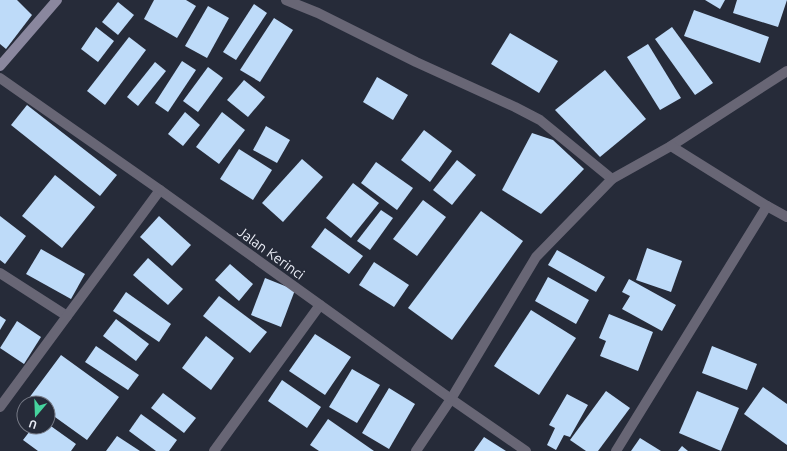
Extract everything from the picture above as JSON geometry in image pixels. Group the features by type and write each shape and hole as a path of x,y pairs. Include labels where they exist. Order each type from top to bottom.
{"main road":[{"path":"0,66 57,0"}],"street":[{"path":"286,0 318,13 416,62 540,120 612,179"},
{"path":"416,451 451,399 536,257 612,179 671,146 787,71"},
{"name":"Jalan Kerinci","path":"0,78 526,451"},
{"path":"671,146 787,217"},
{"path":"0,406 160,190"},
{"path":"616,451 767,206"},
{"path":"0,273 67,316"},
{"path":"214,451 320,305"}],"building":[{"path":"0,0 17,0 32,15 6,49 0,44"},
{"path":"154,0 186,0 196,6 177,38 144,19"},
{"path":"705,0 725,0 720,9"},
{"path":"737,0 787,0 778,27 733,13"},
{"path":"118,2 134,15 118,35 102,22"},
{"path":"254,4 267,13 236,60 223,52"},
{"path":"208,6 229,18 207,58 185,46"},
{"path":"694,10 769,37 760,63 684,36"},
{"path":"274,18 293,30 260,82 240,70"},
{"path":"96,27 114,41 98,62 81,49"},
{"path":"672,27 713,83 695,95 655,39"},
{"path":"510,33 558,61 539,93 491,64"},
{"path":"129,37 146,50 105,105 87,91"},
{"path":"648,44 681,98 660,110 627,57"},
{"path":"182,61 196,70 168,112 155,103"},
{"path":"155,62 166,71 138,106 127,97"},
{"path":"208,67 223,78 198,112 183,101"},
{"path":"605,70 646,119 600,157 555,110"},
{"path":"377,77 408,95 393,120 363,102"},
{"path":"244,80 265,97 248,117 227,100"},
{"path":"27,105 117,175 100,196 11,125"},
{"path":"185,112 200,125 183,146 168,134"},
{"path":"222,112 245,130 219,164 196,147"},
{"path":"266,126 290,140 277,163 253,150"},
{"path":"424,130 452,151 430,182 401,160"},
{"path":"532,133 553,140 584,169 541,214 502,190"},
{"path":"239,149 272,170 253,200 220,179"},
{"path":"302,159 323,177 283,222 262,203"},
{"path":"457,160 476,175 452,205 433,190"},
{"path":"376,162 413,188 397,210 361,183"},
{"path":"55,175 95,207 62,248 22,216"},
{"path":"353,183 379,203 351,238 326,218"},
{"path":"423,200 446,217 417,256 393,239"},
{"path":"381,210 393,218 370,250 357,241"},
{"path":"481,211 523,241 452,340 408,308"},
{"path":"0,216 26,236 5,264 0,260"},
{"path":"159,216 191,245 172,266 140,237"},
{"path":"325,228 363,256 349,274 311,247"},
{"path":"647,248 682,261 671,292 636,280"},
{"path":"41,249 85,274 71,299 26,274"},
{"path":"557,250 605,277 596,292 548,265"},
{"path":"148,258 183,289 168,305 133,275"},
{"path":"374,262 409,285 394,307 359,285"},
{"path":"230,264 253,284 239,301 215,280"},
{"path":"548,277 589,300 576,324 535,301"},
{"path":"265,278 295,290 281,327 251,315"},
{"path":"629,279 676,305 662,331 622,309 630,296 622,292"},
{"path":"126,292 171,324 159,342 113,311"},
{"path":"219,296 267,332 250,353 203,316"},
{"path":"531,310 576,338 539,395 494,366"},
{"path":"609,314 653,332 638,371 600,356 606,341 599,338"},
{"path":"0,316 6,320 0,330"},
{"path":"116,319 149,344 136,361 103,336"},
{"path":"17,321 41,337 24,364 0,348"},
{"path":"315,334 351,357 325,395 289,371"},
{"path":"206,336 234,358 211,390 182,368"},
{"path":"96,346 139,375 128,390 85,362"},
{"path":"712,346 757,364 747,390 702,373"},
{"path":"61,355 119,397 87,440 56,418 56,395 31,395"},
{"path":"352,369 380,385 357,423 329,407"},
{"path":"282,380 321,407 307,428 268,401"},
{"path":"763,387 787,404 787,445 744,414"},
{"path":"389,388 415,404 389,449 362,433"},
{"path":"606,391 630,408 598,451 586,451 570,440"},
{"path":"697,391 739,408 721,451 679,433"},
{"path":"163,393 196,418 184,433 151,408"},
{"path":"567,394 588,405 570,437 564,435 556,450 547,445 555,428 549,425"},
{"path":"141,414 177,440 169,451 156,451 129,431"},
{"path":"328,419 374,451 319,451 310,445"},
{"path":"56,430 76,444 71,451 38,451 23,440 27,435 56,435"},
{"path":"117,436 140,451 106,451"},
{"path":"484,437 506,451 474,451"},
{"path":"640,438 661,451 631,451"},
{"path":"682,446 688,451 678,451"}]}
